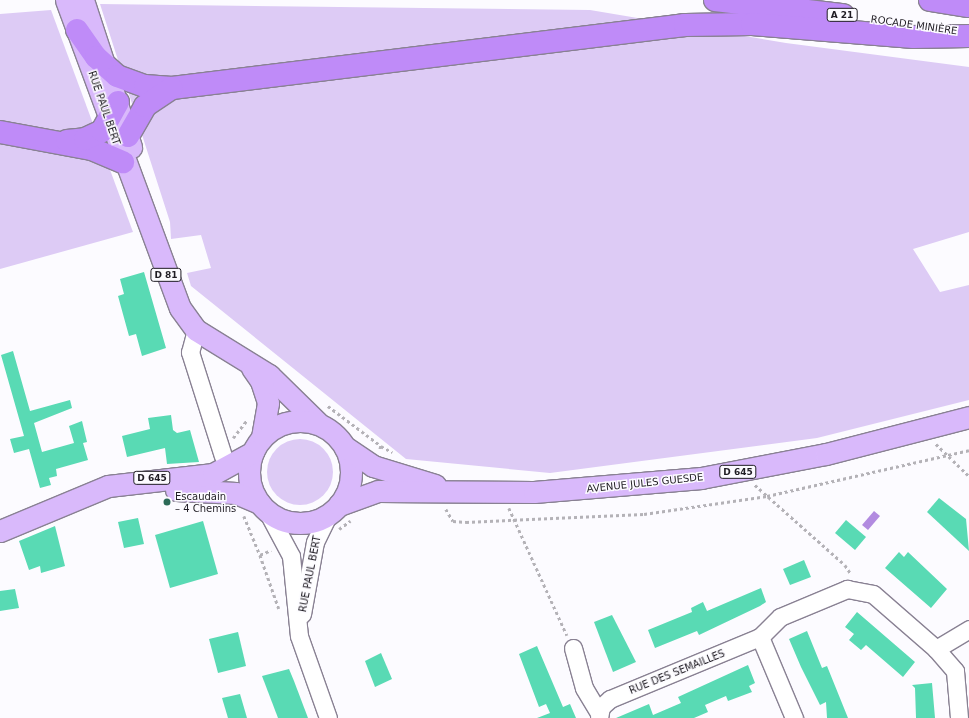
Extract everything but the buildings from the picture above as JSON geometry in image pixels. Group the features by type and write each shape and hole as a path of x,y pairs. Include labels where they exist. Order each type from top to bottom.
{"highway":[{"name":"ROCADE MINIÈRE","path":"715,0 969,33"},
{"path":"930,0 969,6"},
{"path":"77,30 108,69 133,83 172,88 678,26 758,24 913,37 969,36"},
{"path":"128,136 144,106 172,88"},
{"path":"56,142 85,139 109,123 118,102"},
{"path":"0,132 105,153 123,162"}],"main road":[{"name":"RUE PAUL BERT","path":"66,0 123,162 146,214 174,298 196,330 250,366 270,375 319,424"},
{"name":"RUE PAUL BERT","path":"83,0 108,69 118,102 128,136 146,214"},
{"name":"RUE PAUL BERT","path":"250,366 261,380 268,403 257,445"},
{"name":"AVENUE JULES GUESDE","path":"341,512 378,491 452,497 618,487 740,472 921,430 969,417"},
{"path":"286,422 319,424 334,433 346,447 351,463 351,480 341,512 300,523 283,520 256,508 249,475 257,445 286,422"},
{"name":"D 645","path":"0,531 117,483 214,474 257,445"},
{"name":"AVENUE JULES GUESDE","path":"346,447 373,466 452,497"},
{"name":"D 645","path":"51,509 130,494 172,490 236,493 256,508"}],"street":[{"path":"196,330 190,352 223,456"},
{"name":"RUE PAUL BERT","path":"256,508 286,543 292,562 299,636 328,718"},
{"name":"RUE PAUL BERT","path":"299,636 315,542 341,512"},
{"name":"RUE DES SEMAILLES","path":"573,648 584,688 599,715 610,699 760,637 787,614 847,589 861,589"},
{"path":"861,589 873,594 936,649 955,671 959,715"},
{"path":"936,649 969,629"},
{"path":"760,637 794,718"}],"path":[{"path":"223,456 252,413 268,403"},
{"path":"325,404 381,446 373,466"},
{"path":"921,430 969,476"},
{"path":"452,497 446,514 453,521 514,522 644,514 767,496 969,450"},
{"path":"740,472 845,564 861,589"},
{"path":"502,493 573,648"},
{"path":"256,508 260,555 282,615"},
{"path":"315,542 330,543 341,512"},
{"path":"260,555 286,543"}],"shaded area":[{"path":"100,4 590,10 786,43 969,67 969,232 913,249 940,292 969,285 969,400 817,438 550,473 406,459 191,286 187,273 211,268 201,235 171,239 170,222"},
{"path":"51,10 133,232 0,269 0,14"},
{"path":"300,439 313,442 323,449 330,459 333,472 330,485 323,495 313,502 300,505 287,502 277,495 270,485 267,472 270,459 277,449 287,442"},
{"path":"874,511 880,516 868,530 862,525"}],"place":[{"name":"Escaudain – 4 Chemins","path":"167,502"}]}
